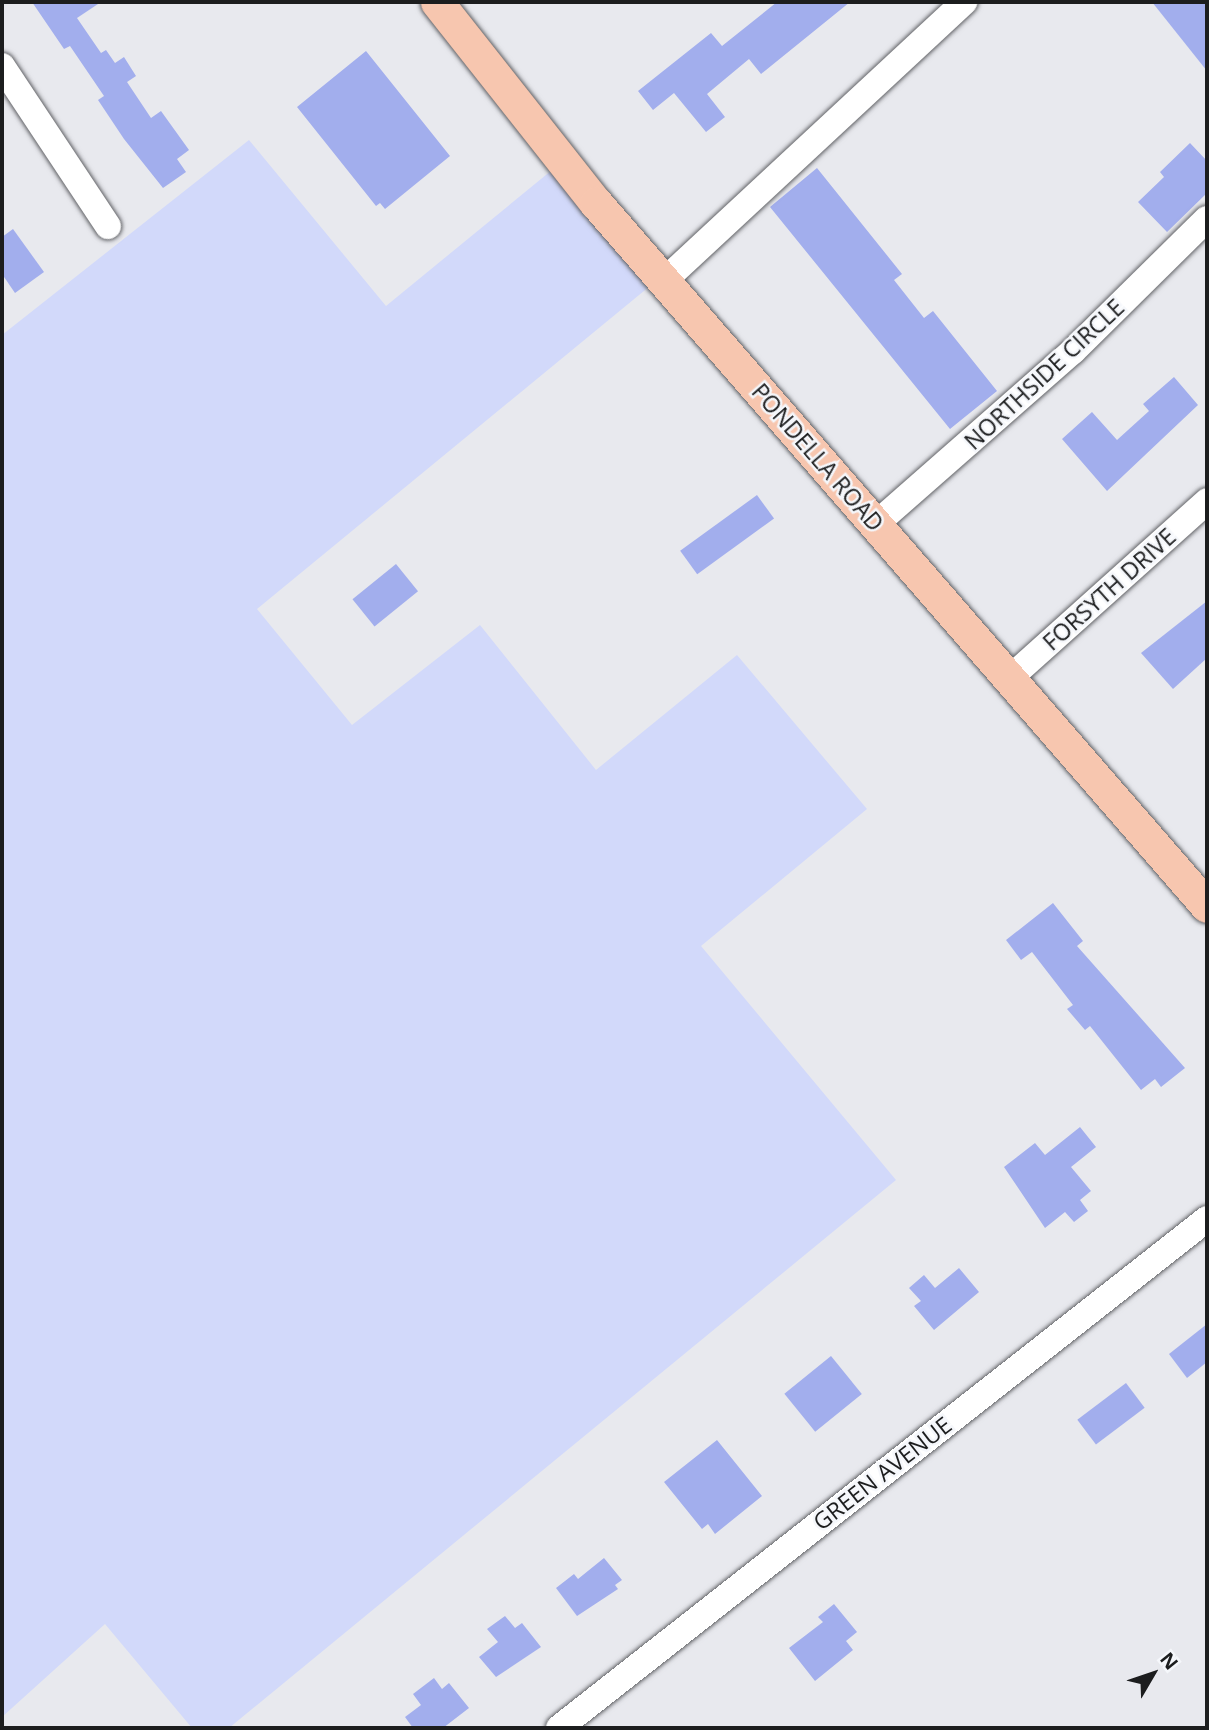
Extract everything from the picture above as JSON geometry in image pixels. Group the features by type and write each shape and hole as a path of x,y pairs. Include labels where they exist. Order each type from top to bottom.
{"main road":[{"name":"PONDELLA ROAD","path":"437,2 596,203 1207,905"}],"street":[{"path":"664,281 964,2"},
{"path":"2,66 108,226"},
{"name":"NORTHSIDE CIRCLE","path":"876,524 1073,351 1207,219"},
{"name":"FORSYTH DRIVE","path":"1010,678 1207,501"},
{"name":"GREEN AVENUE","path":"559,1728 1207,1219"}],"shaded area":[{"path":"249,140 386,306 552,170 650,286 257,609 352,725 480,625 596,770 737,655 867,809 701,946 896,1180 229,1728 192,1728 105,1624 2,1717 2,335"}],"building":[{"path":"32,2 101,2 77,18 101,53 106,50 115,63 124,57 136,76 127,82 151,118 161,111 189,150 177,159 186,172 163,188 124,139 98,100 104,96 70,46 64,49"},
{"path":"777,2 850,2 761,74 749,59 707,94 725,117 706,132 674,93 653,110 638,91 711,33 722,46"},
{"path":"1152,2 1207,2 1207,71"},
{"path":"366,51 450,156 385,209 380,203 376,206 297,107"},
{"path":"1190,143 1207,161 1207,193 1167,232 1138,202 1164,177 1160,172"},
{"path":"817,168 902,274 894,280 924,318 933,311 997,391 950,429 770,207"},
{"path":"13,229 44,272 15,293 2,274 2,237"},
{"path":"1174,377 1198,405 1107,491 1062,439 1092,412 1117,440 1149,411 1143,404"},
{"path":"757,495 774,518 697,574 680,551"},
{"path":"396,564 418,591 375,626 352,599"},
{"path":"1207,601 1207,658 1173,689 1141,653"},
{"path":"1053,903 1083,941 1077,946 1185,1068 1161,1087 1155,1079 1141,1090 1090,1026 1085,1030 1067,1009 1073,1005 1032,952 1021,960 1006,940"},
{"path":"1080,1127 1096,1147 1071,1167 1091,1191 1080,1200 1088,1211 1074,1222 1065,1212 1045,1228 1004,1167 1035,1143 1045,1155"},
{"path":"959,1268 979,1292 934,1330 914,1306 921,1301 909,1288 924,1275 935,1288"},
{"path":"1207,1324 1207,1362 1187,1378 1169,1354"},
{"path":"831,1356 862,1394 815,1432 784,1394"},
{"path":"1126,1383 1145,1408 1096,1444 1077,1420"},
{"path":"717,1440 762,1496 715,1534 708,1524 702,1529 664,1482"},
{"path":"604,1558 622,1580 615,1585 618,1589 577,1616 556,1588 574,1574 578,1579"},
{"path":"834,1604 857,1632 846,1641 853,1650 815,1681 789,1648 823,1622 818,1617"},
{"path":"505,1616 515,1628 522,1623 541,1647 496,1677 479,1657 498,1642 487,1629"},
{"path":"434,1678 442,1689 449,1683 469,1708 443,1728 413,1728 405,1717 421,1705 413,1694"}]}
